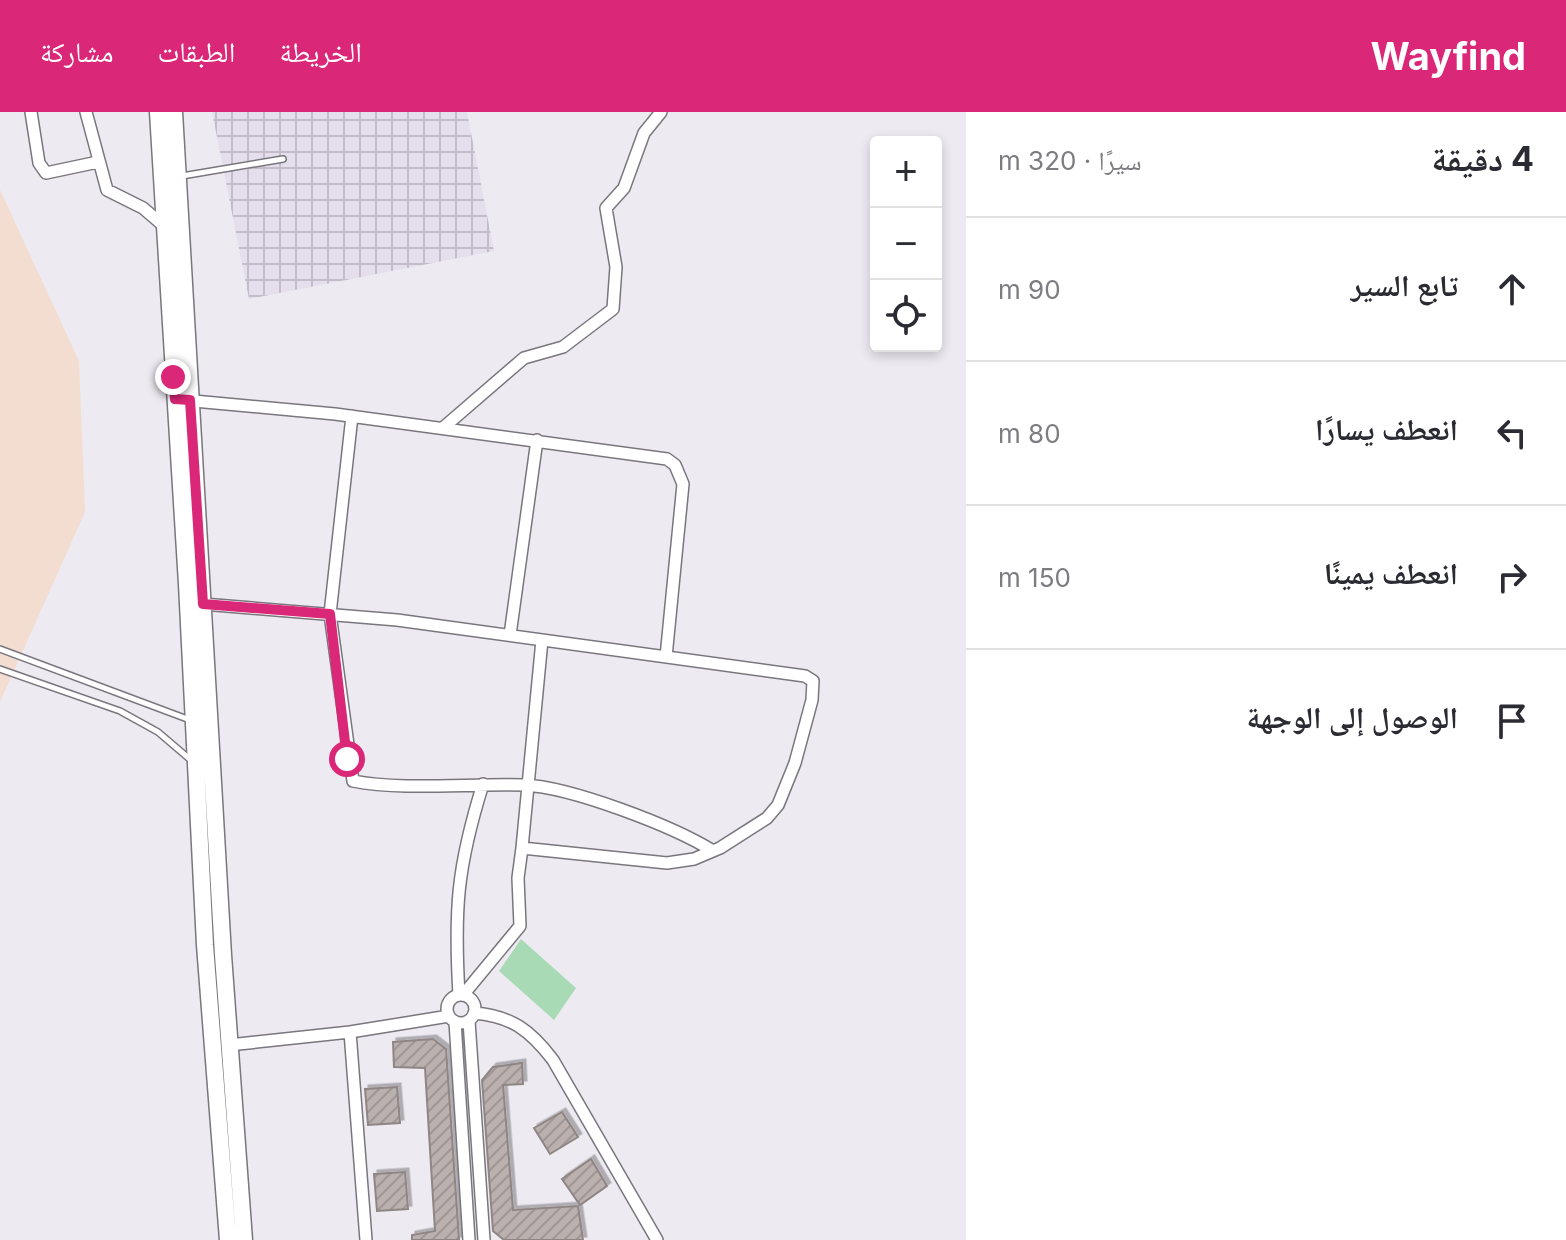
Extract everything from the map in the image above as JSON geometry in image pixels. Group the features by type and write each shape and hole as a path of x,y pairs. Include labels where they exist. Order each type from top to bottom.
{"main road":[{"path":"158,112 167,183 182,400 193,721 205,945 230,1158 244,1240"},
{"path":"174,112 164,226 203,604 229,1045 228,1240"}],"street":[{"path":"31,112 39,163 46,173 98,162"},
{"path":"86,112 107,190 118,199 143,208 164,226"},
{"path":"444,427 524,358 563,347 613,309 616,267 606,208 624,188 644,133 661,112"},
{"path":"143,208 167,183"},
{"path":"182,400 444,427 657,456 675,465 683,484 666,657"},
{"path":"352,416 330,614 353,781 528,785 632,815 688,836 713,851"},
{"path":"510,635 537,440"},
{"path":"203,604 330,614 510,635 805,676 813,681 812,700 795,763 778,805 767,818 713,851 694,859 667,863 522,848"},
{"path":"469,1240 449,1003 461,995 520,926 518,878 542,640"},
{"path":"461,995 456,898 464,850 483,784"},
{"path":"461,995 474,1004 472,1017 484,1240"},
{"path":"229,1045 472,1017 512,1020 537,1039 553,1060 657,1240"},
{"path":"350,1032 366,1240"}],"lane":[{"path":"167,183 283,159"},
{"path":"0,649 210,727"},
{"path":"0,669 120,711 158,732 196,764"}],"shaded area":[{"path":"212,112 467,112 494,251 249,299"},
{"path":"0,190 79,361 85,512 0,702"}],"green space":[{"path":"521,939 576,988 554,1020 499,971"}],"building":[{"path":"433,1039 446,1049 459,1240 412,1240 412,1235 435,1231 425,1068 394,1067 393,1042"},
{"path":"522,1063 523,1084 503,1085 513,1210 578,1206 583,1240 504,1240 493,1231 482,1080 493,1067"},
{"path":"397,1087 400,1123 368,1125 365,1089"},
{"path":"562,1112 578,1137 550,1154 534,1128"},
{"path":"591,1159 607,1186 580,1205 562,1179"},
{"path":"405,1172 408,1209 377,1211 374,1174"}],"route":[{"path":"173,377 175,399 190,400 203,604 330,614 347,759"}]}
